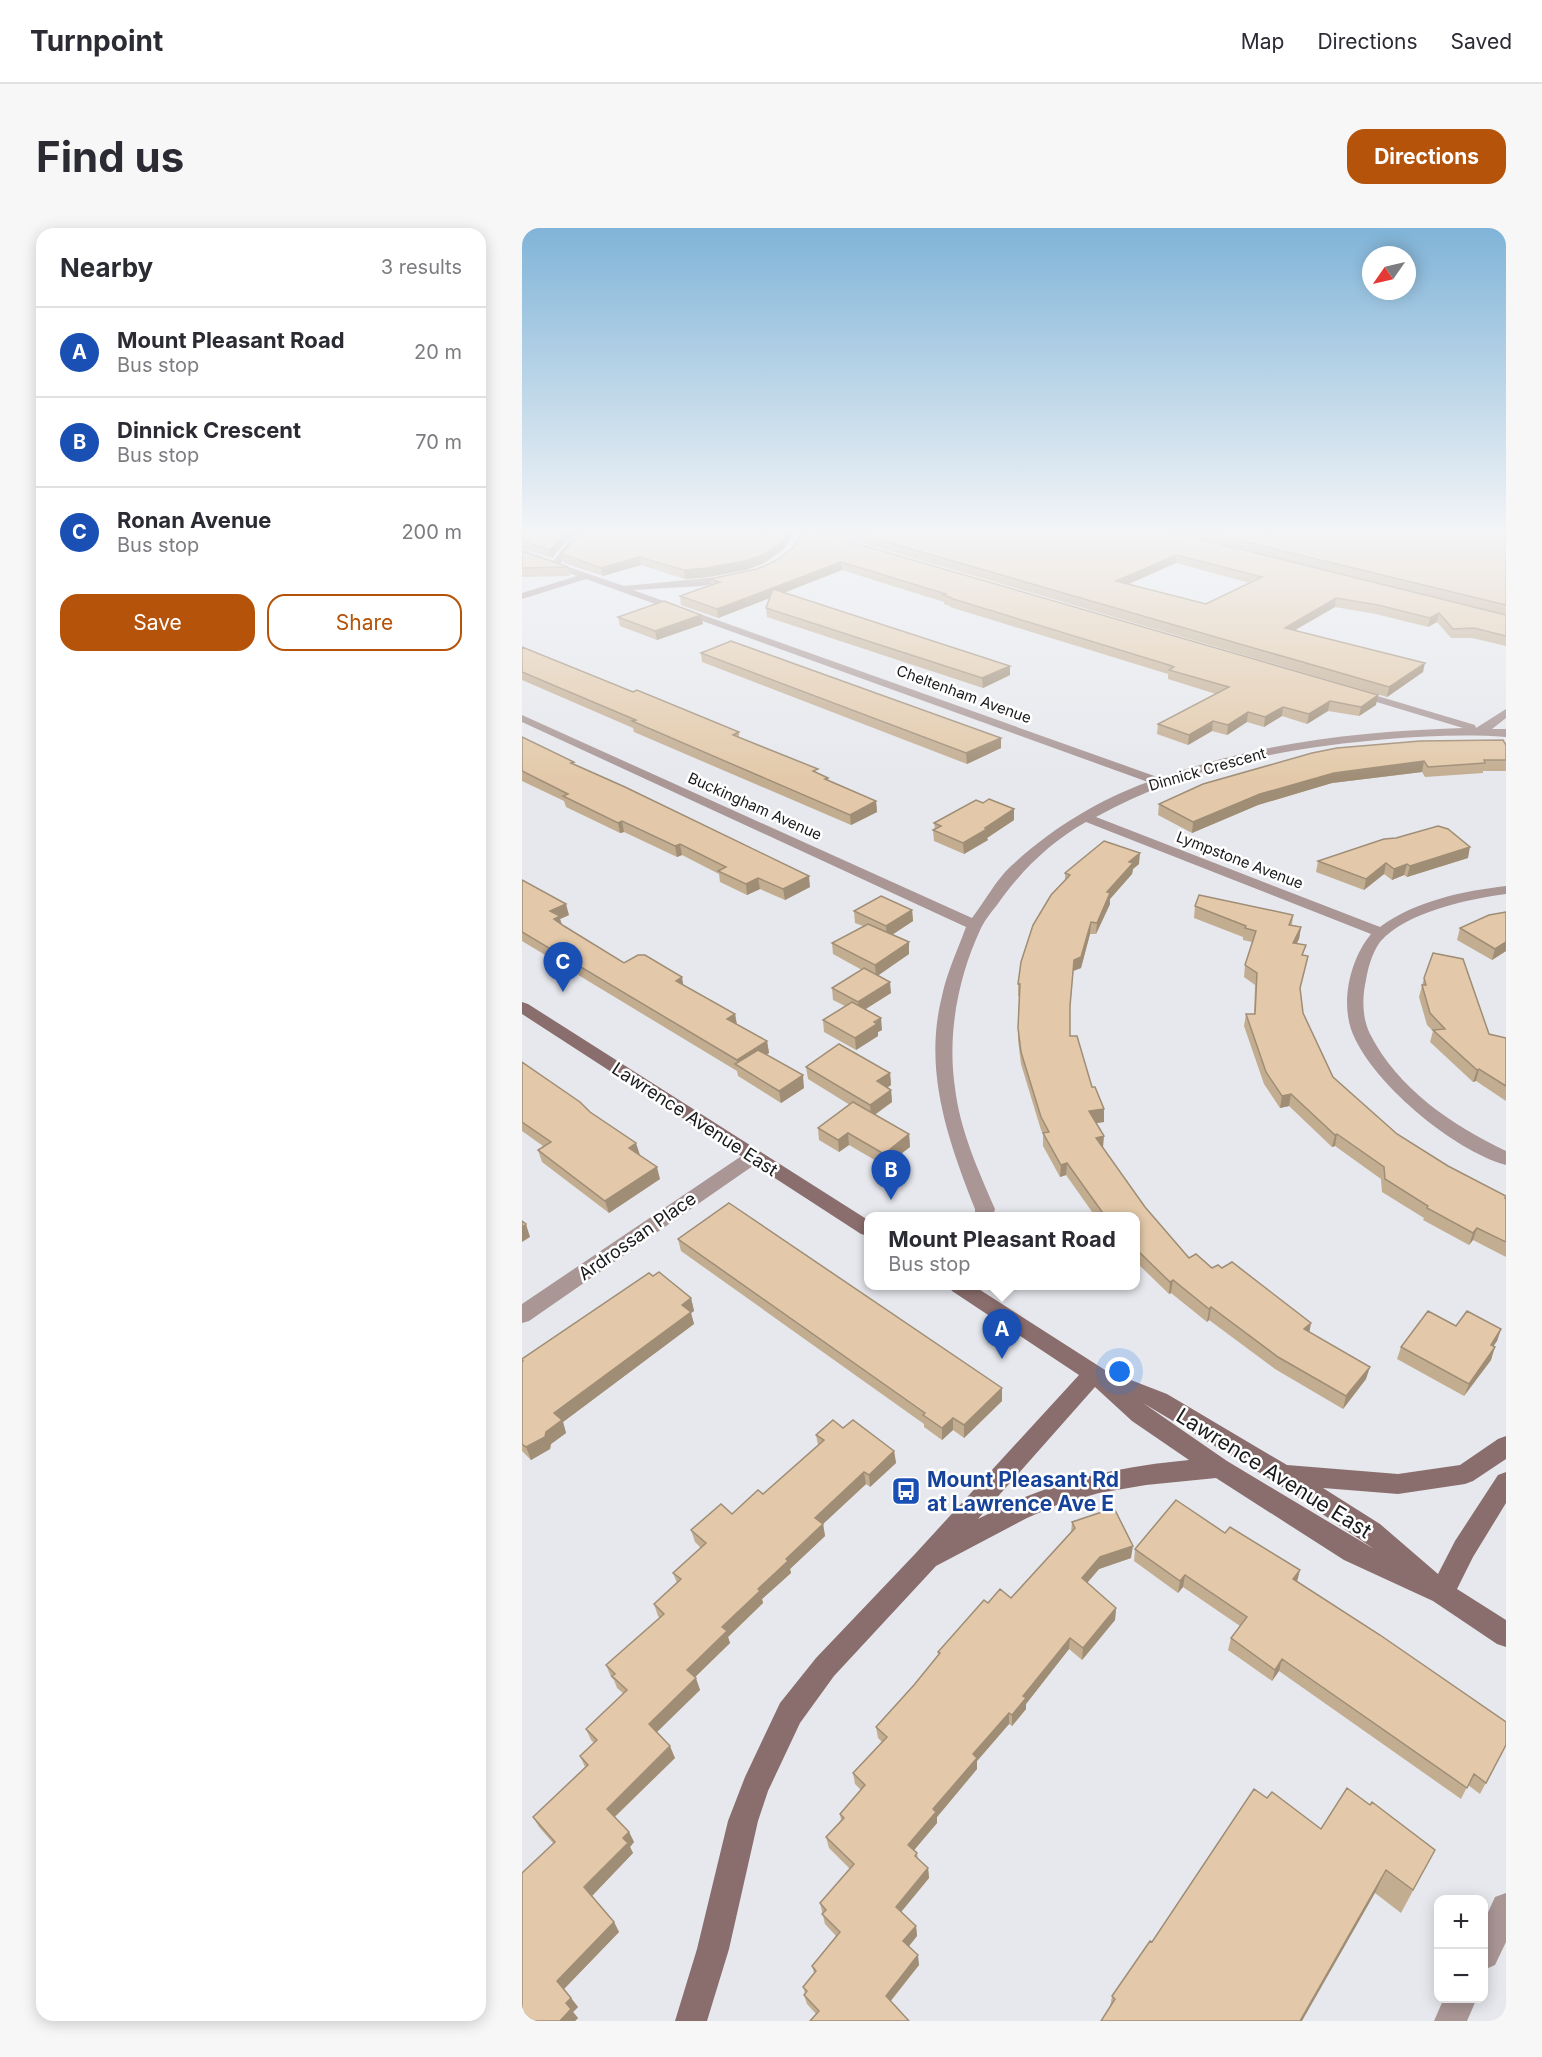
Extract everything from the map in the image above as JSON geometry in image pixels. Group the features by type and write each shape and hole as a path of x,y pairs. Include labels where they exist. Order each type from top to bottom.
{"main road":[{"name":"Lawrence Avenue East","path":"522,1007 864,1226"},
{"name":"Lawrence Avenue East","path":"965,1290 1094,1373 1140,1414 1219,1468 1353,1552 1442,1593"},
{"name":"Lawrence Avenue East","path":"1094,1373 1160,1400 1283,1475 1371,1532 1442,1593 1506,1635"},
{"path":"691,2021 713,1949 742,1821 755,1787 790,1713 825,1667 924,1562 1094,1373"},
{"path":"1283,1475 1398,1484 1465,1474 1506,1446"},
{"path":"924,1562 1028,1505 1080,1487 1152,1473 1219,1468"},
{"path":"1442,1593 1464,1549 1506,1482"}],"street":[{"name":"Cheltenham Avenue","path":"689,613 1158,781"},
{"path":"1342,688 1481,730 1506,712"},
{"name":"Buckingham Avenue","path":"522,718 974,924"},
{"name":"Dinnick Crescent","path":"985,1212 955,1135 945,1075 945,1020 960,958 974,924 1003,885 1039,848 1085,817 1129,793 1158,781 1244,755 1310,743 1374,736 1481,730 1506,733"},
{"name":"Lympstone Avenue","path":"1085,817 1382,933"},
{"path":"1506,890 1486,892 1438,905 1399,922 1382,933 1374,940 1359,974 1356,1010 1360,1031 1377,1059 1416,1103 1451,1130 1506,1159"},
{"name":"Ardrossan Place","path":"522,1315 753,1157"},
{"path":"1486,1949 1506,1908"},
{"path":"1450,2021 1459,2003"}],"building":[{"path":"630,613 695,613 701,615 655,631 618,617"},
{"path":"780,613 846,613 1010,666 982,678"},
{"path":"998,613 1094,613 1378,695 1361,707 1330,701 1309,714 1283,707 1265,717 1248,712 1228,725 1213,721 1189,735 1158,724 1229,687 1169,670 1174,667"},
{"path":"1132,613 1311,613 1285,628 1425,663 1389,687"},
{"path":"1409,613 1497,613 1506,615 1506,636 1474,628 1453,629 1439,613 1430,618"},
{"path":"731,641 1001,738 966,753 701,653"},
{"path":"522,647 633,692 637,690 739,732 733,735 818,769 813,771 828,778 825,779 876,801 850,815 632,721 636,720 522,672"},
{"path":"522,737 574,762 571,763 809,876 783,889 758,878 746,884 718,871 726,867 680,844 675,846 622,821 618,823 563,796 568,794 522,771"},
{"path":"1503,740 1506,745 1506,760 1484,760 1485,763 1428,767 1424,761 1334,773 1260,794 1193,822 1159,804 1203,784 1337,748 1420,741"},
{"path":"989,799 1014,809 963,843 933,830 941,826 934,823 976,800 983,803"},
{"path":"1438,826 1448,829 1470,847 1410,866 1407,864 1394,869 1386,863 1366,879 1318,861 1384,839 1396,838"},
{"path":"1104,841 1140,853 1129,862 1133,863 1107,892 1110,893 1097,923 1091,922 1081,957 1074,960 1070,1036 1077,1036 1092,1087 1095,1087 1104,1109 1089,1111 1104,1136 1096,1138 1145,1207 1189,1258 1196,1254 1212,1268 1218,1265 1222,1268 1232,1262 1311,1323 1304,1329 1370,1367 1346,1396 1278,1357 1211,1307 1209,1309 1173,1280 1170,1282 1140,1253 1140,1212 1102,1212 1067,1163 1061,1165 1043,1133 1049,1132 1041,1117 1021,1052 1018,1028 1020,984 1018,984 1021,962 1033,925 1051,895 1070,875 1065,873"},
{"path":"522,880 566,904 550,911 560,916 554,919 564,926 624,963 638,955 645,955 682,977 676,981 735,1014 727,1019 767,1041 737,1060 522,932"},
{"path":"1199,895 1293,915 1289,925 1301,927 1293,943 1306,945 1302,955 1308,956 1300,988 1303,1013 1333,1077 1397,1134 1448,1166 1506,1196 1506,1242 1477,1228 1473,1233 1427,1208 1428,1206 1385,1179 1384,1167 1337,1134 1335,1135 1291,1094 1282,1096 1266,1072 1246,1014 1255,1014 1257,973 1245,965 1256,931 1195,906"},
{"path":"881,896 912,910 886,926 854,911"},
{"path":"1506,912 1506,942 1495,949 1460,928 1489,915"},
{"path":"868,924 909,942 875,965 832,943"},
{"path":"1433,953 1463,959 1489,1034 1506,1038 1506,1086 1479,1069 1477,1070 1433,1030 1445,1029 1430,1013 1422,985 1426,985 1424,978"},
{"path":"864,968 890,982 858,1002 832,988"},
{"path":"852,1002 881,1018 874,1022 877,1024 855,1038 823,1020"},
{"path":"839,1044 890,1073 877,1081 891,1090 870,1105 806,1067"},
{"path":"758,1050 803,1075 779,1091 735,1064"},
{"path":"522,1062 636,1143 629,1148 657,1167 605,1201 538,1150 551,1142 522,1122"},
{"path":"853,1102 909,1134 884,1154 848,1133 838,1140 818,1128"},
{"path":"729,1203 1002,1388 964,1425 953,1418 942,1428 923,1415 925,1413 678,1239"},
{"path":"659,1272 691,1298 682,1305 691,1312 554,1413 562,1420 546,1432 545,1437 526,1447 522,1444 522,1359 649,1273 653,1276"},
{"path":"1428,1311 1456,1326 1467,1311 1501,1329 1491,1345 1495,1347 1469,1384 1401,1347"},
{"path":"833,1420 843,1428 853,1420 894,1451 869,1475 864,1472 815,1518 823,1524 786,1559 788,1561 758,1589 760,1591 722,1627 727,1631 687,1670 696,1678 649,1724 670,1746 607,1809 629,1832 623,1838 628,1843 584,1887 614,1922 557,1981 571,1998 566,2003 571,2009 560,2021 522,2021 522,1873 555,1842 533,1817 588,1765 580,1756 597,1740 586,1729 627,1690 612,1676 615,1674 606,1665 664,1614 654,1604 681,1579 673,1573 706,1543 691,1530 721,1504 732,1514 758,1490 763,1494 824,1440 816,1435"},
{"path":"1176,1500 1225,1533 1230,1527 1300,1570 1293,1579 1380,1635 1506,1722 1506,1745 1486,1783 1474,1774 1467,1788 1282,1659 1275,1670 1231,1638 1247,1617 1185,1575 1180,1581 1135,1549"},
{"path":"1114,1508 1133,1546 1100,1557 1082,1578 1116,1608 1083,1648 1070,1638 1023,1696 1026,1698 1012,1715 1009,1713 973,1754 977,1758 933,1809 936,1812 908,1845 917,1853 915,1856 928,1868 896,1907 916,1926 903,1941 918,1955 886,1996 909,2021 810,2021 819,2011 804,1995 807,1991 803,1987 816,1971 812,1966 840,1932 822,1914 826,1910 820,1903 854,1864 826,1837 844,1818 840,1814 865,1785 853,1773 887,1737 876,1727 984,1600 988,1603 1000,1589 1011,1598 1075,1528 1072,1522"},
{"path":"1347,1788 1370,1805 1372,1802 1435,1850 1413,1890 1386,1870 1300,2021 1101,2021 1115,1999 1112,1996 1150,1941 1152,1942 1254,1789 1267,1798 1272,1792 1321,1829"}],"place":[{"name":"Ronan Avenue","path":"563,992"},
{"name":"Dinnick Crescent","path":"891,1200"},
{"name":"Mount Pleasant Road","path":"1002,1359"},
{"name":"Mount Pleasant Rd at Lawrence Ave E","path":"906,1491"}]}
